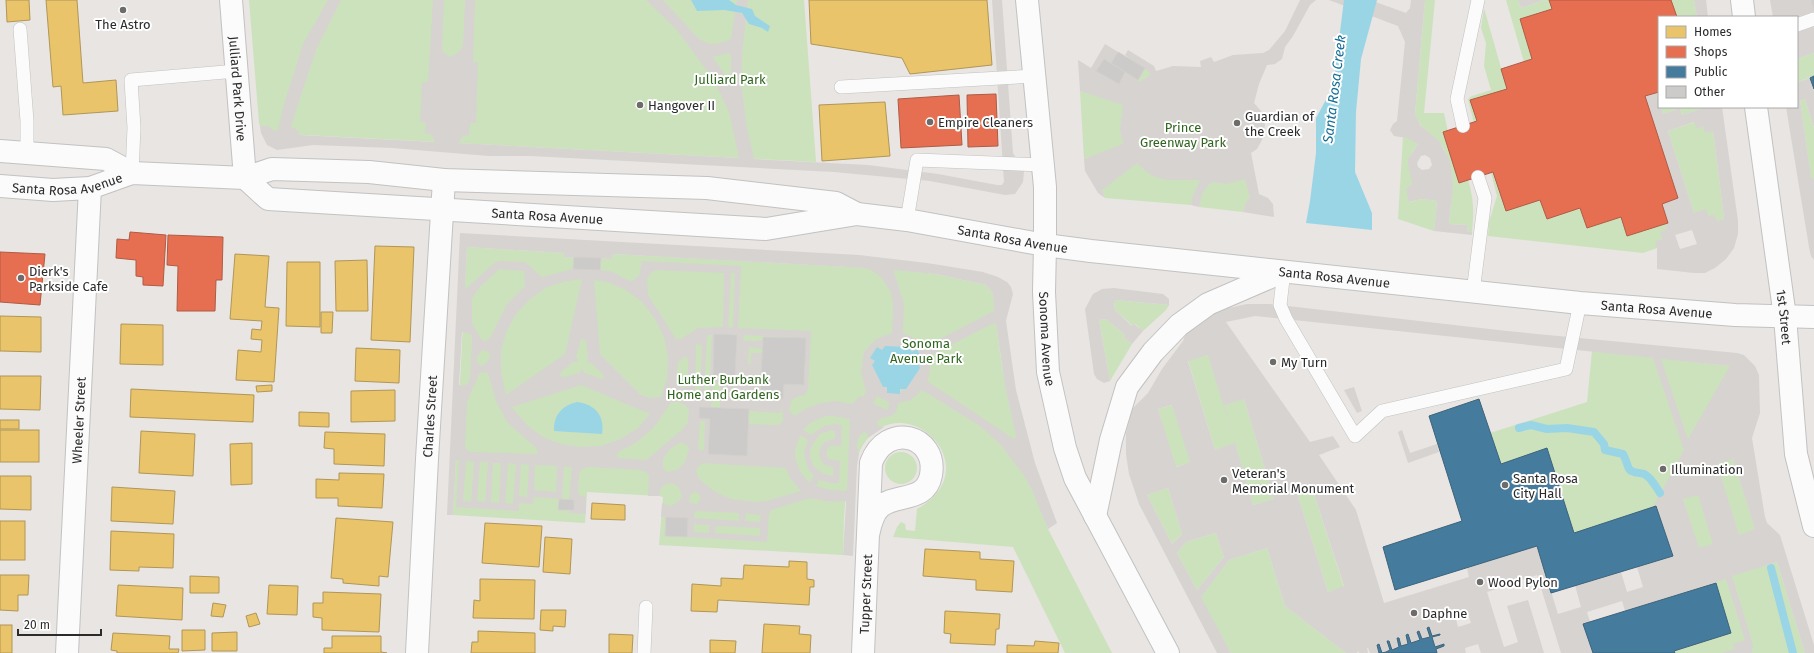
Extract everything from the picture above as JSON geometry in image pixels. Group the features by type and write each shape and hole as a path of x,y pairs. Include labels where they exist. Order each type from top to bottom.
{"main road":[{"name":"Julliard Park Drive","path":"231,0 244,178"},
{"name":"Sonoma Avenue","path":"1027,0 1045,187 1044,292 1048,372 1065,448 1075,478 1168,653"},
{"path":"1742,0 1744,16"},
{"name":"1st Street","path":"1756,108 1785,317 1796,454 1814,526"},
{"name":"Santa Rosa Avenue","path":"0,151 106,159 132,173"},
{"name":"Santa Rosa Avenue","path":"0,186 53,190 90,188 132,173 244,178 272,169 369,172 444,180 707,188 836,203 857,214"},
{"name":"Santa Rosa Avenue","path":"244,178 268,199 766,228 857,214 908,220 1044,245 1472,292 1580,303 1785,317 1814,317"},
{"name":"Charles Street","path":"417,653 427,452 444,180"},
{"name":"Wheeler Street","path":"67,653 90,188"},
{"path":"1095,516 1111,440 1127,387 1153,352 1179,325 1208,304 1284,271"},
{"name":"Tupper Street","path":"863,653 868,535"}],"lane":[{"path":"1463,126 1457,99 1478,0"},
{"path":"1798,25 1814,19"},
{"path":"20,29 27,121 27,152"},
{"path":"132,173 134,128 131,80 237,71"},
{"path":"841,87 1035,76"},
{"path":"908,220 918,160 1043,165"},
{"path":"1472,292 1485,198 1478,177"},
{"path":"1284,271 1280,305 1286,319 1354,436 1382,411 1566,370 1580,303"},
{"path":"644,653 646,607"}],"green space":[{"name":"Julliard Park","path":"249,0 804,0 816,162 266,133 265,126 260,126 259,123"},
{"path":"1425,0 1435,0 1424,113 1444,113 1459,183 1468,180 1470,187 1473,206 1472,232 1467,231 1468,225 1449,224 1451,181 1448,159 1439,142 1419,123 1415,114"},
{"path":"1506,0 1518,0 1521,8 1544,0 1549,0 1552,9 1520,19 1532,59 1524,62"},
{"path":"1671,0 1694,0 1697,16 1677,16"},
{"path":"1484,8 1507,89 1471,100 1477,121 1474,123 1468,99 1472,96 1491,90 1484,66 1486,43 1481,28"},
{"name":"Prince Greenway Park","path":"1106,51 1124,60 1129,55 1154,73 1251,102 1247,150 1258,197 1245,207 1243,212 1199,207 1200,202 1192,201 1191,205 1105,198 1089,157 1084,159 1080,91 1083,92 1092,72"},
{"path":"1814,53 1814,76 1798,82 1798,59"},
{"path":"1802,98 1805,99 1814,128 1814,180 1811,178 1800,100"},
{"path":"1661,108 1680,108 1663,114"},
{"path":"1680,108 1703,108 1682,115"},
{"path":"1695,122 1713,131 1724,219 1717,222 1708,216 1694,213 1668,131"},
{"path":"1403,137 1411,139 1418,144 1409,160 1412,184 1410,187 1410,202 1422,199 1437,201 1434,231 1398,219"},
{"path":"1493,172 1506,211 1540,200 1547,219 1580,208 1587,228 1621,217 1627,236 1665,224 1667,229 1657,248 1643,253 1488,236 1489,222 1497,196 1491,173"},
{"name":"Luther Burbank Home and Gardens","path":"467,247 565,253 564,257 612,259 612,254 906,270 935,274 986,285 993,294 1006,389 1021,451 1031,482 1048,529 1112,653 1065,653 1013,547 893,537 901,522 905,524 906,530 915,531 917,509 938,492 946,473 943,454 933,438 917,427 899,423 880,428 860,450 846,497 843,555 659,545 663,497 659,496 587,492 585,523 453,515"},
{"path":"1115,300 1169,305 1166,310 1143,331 1135,324 1133,326 1114,309"},
{"path":"1106,319 1125,335 1123,337 1132,344 1110,381 1099,320"},
{"path":"1592,351 1730,366 1733,459 1767,565 1777,562 1805,653 1675,653 1674,651 1731,632 1716,583 1698,548 1683,499 1574,533 1547,448 1501,464 1490,433 1587,402"},
{"path":"1208,354 1244,399 1274,499 1253,505 1235,444 1215,450 1188,360"},
{"path":"1173,405 1191,462 1175,467 1158,409"},
{"path":"901,452 910,455 914,459 917,468 914,477 910,481 901,484 892,481 888,477 885,468 888,459 892,455"},
{"path":"1168,488 1182,534 1172,544 1147,495"},
{"path":"1312,488 1344,587 1328,592 1297,493"},
{"path":"1216,533 1224,557 1197,590 1177,553 1186,542"},
{"path":"1267,548 1285,606 1346,653 1231,653 1200,597 1229,560"}],"shaded area":[{"path":"328,0 341,0 316,50 291,127 295,128 300,135 435,142 432,135 425,133 426,122 420,122 422,82 428,82 433,0 444,0 442,49 444,53 451,57 458,53 463,46 465,0 475,0 473,62 478,62 476,123 470,123 469,135 463,136 458,143 739,158 729,112 715,82 677,30 646,0 663,0 699,39 710,44 721,43 731,39 735,11 744,15 746,18 742,56 742,90 747,128 754,159 868,165 938,174 1002,185 1004,182 992,0 1002,0 1013,153 1024,171 1023,182 1015,194 1005,195 930,181 834,172 531,156 489,156 392,148 313,145 277,150 267,145 261,133 260,126 268,126 275,131 278,130 284,104 303,44","holes":["729,53 731,56 731,78 729,81 713,57"]},
{"path":"737,0 748,0 747,8 736,5"},
{"name":"Prince Greenway Park","path":"1300,0 1316,0 1310,5 1293,36 1285,47 1282,59 1275,64 1267,65 1259,84 1254,103 1261,111 1265,125 1262,140 1257,149 1251,153 1259,194 1268,198 1273,204 1274,217 1243,212 1246,202 1250,198 1245,179 1227,184 1213,182 1209,184 1202,194 1199,207 1191,205 1192,198 1200,180 1169,180 1158,178 1148,173 1137,163 1102,190 1105,198 1098,193 1085,171 1084,159 1123,144 1120,129 1123,105 1080,91 1078,60 1091,68 1105,44 1118,52 1111,63 1104,59 1097,71 1118,84 1125,72 1140,82 1151,74 1145,68 1125,55 1128,50 1154,66 1156,71 1173,66 1201,67 1200,61 1211,57 1214,62 1233,55 1263,53 1269,50 1285,31"},
{"path":"1329,0 1370,0 1406,13 1410,8 1411,0 1425,0 1415,114 1420,125 1439,141 1450,161 1453,185 1449,224 1468,225 1467,231 1472,232 1472,235 1434,231 1437,201 1422,199 1409,202 1406,189 1412,184 1408,159 1418,144 1407,138 1394,136 1390,130 1393,124 1397,121 1405,42 1398,26","holes":["1425,155 1430,158 1432,165 1429,169 1422,170 1418,167 1417,163 1421,156"]},
{"path":"1518,0 1544,0 1521,8"},
{"path":"1694,0 1706,0 1708,16 1697,16"},
{"path":"1770,0 1811,0 1814,10 1814,53 1798,59 1798,16 1773,16"},
{"path":"1810,78 1814,89 1814,128 1805,99 1800,100 1811,177 1814,180 1814,260 1811,256 1786,108 1798,108 1798,82"},
{"path":"1657,92 1658,108 1661,108 1663,114 1680,108 1682,115 1703,108 1722,108 1738,221 1738,234 1734,248 1726,259 1715,268 1705,273 1657,269 1657,248 1655,242 1662,239 1660,232 1667,229 1665,224 1668,223 1662,204 1678,198 1645,96","holes":["1694,122 1697,129 1703,126 1705,133 1713,131 1724,219 1717,221 1714,215 1708,216 1706,209 1694,213 1668,131","1692,230 1697,244 1680,249 1675,235"]},
{"path":"460,233 859,255 927,263 983,272 998,277 1007,282 1011,287 1013,294 1006,321 1016,390 1035,463 1057,523 1048,529 1032,490 1023,474 1000,444 980,426 922,390 911,400 898,403 896,412 891,416 884,417 876,422 879,426 884,427 868,438 868,435 865,432 858,438 857,447 859,454 857,466 853,556 843,555 846,501 830,502 810,498 771,510 769,514 767,542 687,537 688,518 661,517 662,503 671,506 679,501 682,495 678,486 672,483 666,484 661,488 659,496 648,496 649,475 646,472 639,470 588,467 582,469 579,474 578,492 579,495 586,497 586,514 569,513 569,510 574,510 574,500 569,499 572,467 564,467 562,499 534,497 533,504 519,503 519,511 456,507 459,460 456,460 453,515 447,515","holes":["467,247 564,253 564,257 612,259 612,254 865,268 881,277 891,292 893,307 892,333 876,339 864,352 861,372 866,392 864,396 858,397 854,403 851,404 836,401 821,403 805,409 794,416 789,410 791,401 796,397 805,395 808,389 811,331 738,328 741,266 642,261 639,276 629,281 613,272 600,270 573,269 542,277 525,262 499,261 493,264 467,288 465,288","499,269 524,271 525,286 507,304 490,338 485,341 481,339 472,323 472,298 480,287","656,270 724,273 723,327 698,328 681,339 676,339 648,295 647,279 652,272","895,270 935,274 986,285 993,294 994,311 924,347 914,338 903,333 904,304 894,272","731,273 735,273 733,328 728,327","582,279 565,354 506,395 501,372 501,352 506,332 516,314 530,299 547,287 567,281","594,280 607,282 626,290 642,302 655,319 664,337 668,358 667,378 661,397 650,398 641,395 600,354","994,323 996,324 1005,386 1016,436 1014,439 927,381 930,373 929,356","462,332 471,334 472,337 470,379 464,386 459,385","707,335 712,335 709,395 704,395","714,335 735,377 713,376","744,335 806,338 804,385 784,384 783,399 760,398 762,353 751,353 751,364 748,364 749,347 762,349 763,340 743,341","581,339 583,339 586,341 588,357 587,362 591,363 603,374 604,378 602,379 585,373 582,369 579,373 564,377 560,376 561,372 573,362 578,362 576,357","696,344 702,345 700,395 695,394","877,347 882,350 912,352 900,394 887,387 872,366 875,361 870,358","482,350 489,352 490,358 481,366 477,362 477,357","686,356 688,360 688,382 686,387 681,388 676,382 678,362","480,372 488,373 496,401 507,422 535,447 538,451 536,454 470,452 465,448 467,402","713,382 721,383 720,409 780,413 780,410 783,413 783,421 778,425 749,424 747,456 708,454 710,419 699,418 699,408 711,408","581,385 650,414 637,429 620,439 601,446 581,447 561,444 543,437 527,425 512,407","877,396 889,402 888,410 873,404","671,402 679,402 684,404 689,410 688,422 683,429 646,460 618,458 617,455 620,451 637,442 652,429","825,416 850,419 847,491 830,490 816,486 819,480 839,483 840,461 828,459 826,453 829,446 841,446 842,425 834,424 824,426 811,435 803,430 810,423","700,421 705,421 704,450 698,450","831,430 835,431 835,439 825,442 821,447 819,454 825,465 833,467 833,476 824,474 815,468 810,458 812,445 820,434","800,435 808,440 804,452 805,459 809,470 814,476 810,483 800,472 795,457 795,450","681,442 688,446 689,450 685,462 677,470 667,472 663,468 663,459 670,449","466,461 474,462 471,502 463,501","480,462 488,462 485,502 477,501","493,463 501,463 499,503 491,502","508,463 516,464 513,504 505,503","703,463 786,468 790,478 801,491 766,501 754,502 731,499 715,492 699,479 696,471","521,464 529,465 527,497 519,496","535,465 557,466 556,492 534,490","695,492 698,493 701,498 697,504 691,503 689,499 691,494","695,511 739,513 739,521 694,518","746,513 761,515 760,522 745,521","694,524 709,525 709,533 694,532","716,526 760,528 760,536 715,533"]},
{"path":"1114,288 1163,294 1169,299 1169,305 1115,300 1114,309 1132,326 1134,324 1143,331 1132,344 1123,337 1125,335 1106,319 1099,320 1110,381 1104,383 1097,379 1094,374 1085,309 1093,294 1102,289"},
{"path":"1247,304 1269,304 1507,331 1737,353 1744,355 1755,366 1759,375 1760,413 1752,438 1765,517 1767,523 1780,535 1814,645 1814,653 1805,653 1777,562 1732,576 1753,645 1752,653 1722,653 1735,649 1733,644 1745,640 1726,579 1625,611 1622,601 1587,612 1590,622 1583,624 1593,653 1561,653 1537,575 1487,592 1504,647 1518,642 1507,606 1528,600 1544,653 1481,653 1478,644 1465,648 1466,653 1437,653 1436,649 1443,644 1435,647 1432,637 1440,634 1432,636 1427,628 1430,637 1422,639 1419,631 1417,632 1420,640 1411,643 1406,635 1408,644 1401,646 1399,638 1397,638 1399,647 1392,650 1389,641 1387,641 1390,650 1382,653 1379,644 1377,645 1379,653 1370,653 1367,648 1368,653 1359,653 1358,651 1357,653 1346,653 1285,606 1267,548 1229,560 1201,597 1231,653 1217,653 1139,504 1129,474 1126,454 1126,433 1132,409 1148,393 1162,369 1183,341 1189,326 1220,310","holes":["1255,316 1653,358 1684,450 1653,507 1656,506 1673,556 1637,567 1643,587 1627,592 1621,572 1575,585 1581,607 1558,614 1537,546 1467,568 1469,577 1384,603 1356,510 1319,455 1340,447 1333,436 1310,442 1226,322","1208,355 1235,443 1215,450 1188,361","1661,359 1730,366 1688,439 1688,440","1244,399 1274,499 1253,505 1224,405","1172,405 1190,462 1176,467 1158,409","1733,459 1755,529 1739,535 1717,464","1168,488 1182,534 1172,544 1147,495","1312,488 1344,586 1328,592 1297,493","1698,495 1713,544 1699,548 1683,499","1216,533 1224,557 1197,590 1177,553 1186,542","1467,611 1471,623 1458,627 1455,615"]},
{"path":"1354,387 1362,411 1357,413 1344,390"},
{"path":"1402,430 1410,453 1437,444 1439,452 1408,463 1398,432"}],"water":[{"path":"691,0 729,0 736,5 752,9 755,16 770,26 768,32 762,28 749,24 742,13 724,10 697,11"},
{"name":"Santa Rosa Creek","path":"1344,0 1377,0 1361,59 1356,112 1355,172 1372,213 1372,230 1306,223 1316,153 1316,118 1333,87"},
{"path":"885,346 909,347 912,352 917,349 923,361 918,363 920,368 906,389 900,389 900,394 887,393 887,387 883,387 872,365 875,361 870,358 877,347 882,350"},
{"path":"577,402 594,408 600,416 602,422 602,434 554,431 555,420 563,408"}],"building: Homes":[{"path":"6,0 29,0 30,20 7,22"},
{"path":"46,0 77,0 83,83 116,80 118,111 63,115 61,86 53,87"},
{"path":"809,0 987,0 992,65 910,74 902,58 811,44"},
{"path":"885,102 890,156 822,161 819,105"},
{"path":"375,246 414,247 410,342 371,340"},
{"path":"235,254 269,256 265,307 279,308 274,382 236,380 238,350 261,352 262,340 251,339 252,329 261,330 262,321 230,319"},
{"path":"367,260 368,311 336,311 335,261"},
{"path":"287,262 320,262 320,327 286,326"},
{"path":"321,312 333,312 332,333 321,333"},
{"path":"0,316 41,317 41,352 0,351"},
{"path":"121,324 163,325 163,365 120,364"},
{"path":"356,348 400,350 399,383 355,381"},
{"path":"0,376 41,376 40,410 0,409"},
{"path":"272,385 272,391 257,392 256,386"},
{"path":"131,389 254,395 253,422 130,417"},
{"path":"395,390 395,421 351,422 351,391"},
{"path":"299,412 329,413 329,427 299,426"},
{"path":"0,420 19,420 19,429 0,429"},
{"path":"0,430 39,430 39,462 0,462"},
{"path":"141,431 195,434 193,476 139,473"},
{"path":"325,432 385,434 384,466 334,464 334,449 324,448"},
{"path":"252,443 252,484 231,485 230,444"},
{"path":"339,473 384,474 382,508 338,506 338,498 316,498 316,479 339,480"},
{"path":"0,476 31,476 31,510 0,509"},
{"path":"112,487 175,491 173,524 111,521"},
{"path":"592,503 625,505 625,520 591,519"},
{"path":"336,518 393,522 388,577 379,576 379,586 343,583 343,579 331,578"},
{"path":"0,521 25,521 25,560 0,560"},
{"path":"485,523 542,526 539,567 482,563"},
{"path":"111,531 174,534 173,568 139,567 139,571 110,570"},
{"path":"545,537 572,539 570,574 543,572"},
{"path":"925,549 980,552 980,559 1014,561 1012,592 976,590 976,580 923,576"},
{"path":"789,561 807,562 807,579 814,580 814,587 810,587 809,605 718,600 717,612 691,611 692,584 721,586 721,578 743,579 744,565 789,567"},
{"path":"0,575 29,575 28,595 18,595 18,611 0,610"},
{"path":"190,576 219,577 219,593 190,593"},
{"path":"480,579 535,580 534,619 473,618 474,600 480,601"},
{"path":"118,585 183,588 182,620 116,616"},
{"path":"269,585 298,586 297,615 267,614"},
{"path":"323,592 381,594 379,632 322,630 322,618 313,617 313,603 323,603"},
{"path":"213,603 226,605 223,617 211,616"},
{"path":"541,610 566,610 565,627 553,626 553,631 540,630"},
{"path":"945,611 1000,614 999,629 996,629 995,645 950,643 951,634 944,633"},
{"path":"256,613 260,624 249,627 246,616"},
{"path":"764,624 800,626 799,634 811,635 810,653 762,653"},
{"path":"0,625 12,625 12,653 0,653"},
{"path":"182,630 205,630 205,650 182,651"},
{"path":"478,631 535,633 535,653 471,653 472,642 478,642"},
{"path":"237,632 237,651 212,651 212,633"},
{"path":"113,633 170,636 169,649 179,649 178,653 117,653 117,651 111,650"},
{"path":"609,634 633,635 632,653 609,653"},
{"path":"332,636 381,636 381,652 387,653 324,653 324,648 332,648"},
{"path":"710,640 736,641 735,653 710,653"},
{"path":"1035,641 1059,643 1058,653 1007,653 1007,645 1034,646"}],"building: Shops":[{"path":"1549,0 1671,0 1677,16 1658,16 1658,92 1645,96 1678,198 1662,204 1668,223 1627,236 1621,217 1587,228 1580,208 1547,219 1540,200 1506,211 1493,172 1459,183 1443,132 1477,121 1470,100 1507,89 1501,69 1532,59 1520,19 1552,9"},
{"path":"996,94 998,146 968,147 967,95"},
{"name":"Empire Cleaners","path":"959,95 962,145 901,148 898,99"},
{"path":"130,232 166,235 163,286 143,285 143,277 136,276 136,260 116,258 117,239 129,240"},
{"path":"168,235 223,237 222,280 216,280 215,311 177,311 178,266 167,265"},
{"name":"Dierk's Parkside Cafe","path":"0,252 45,254 40,305 0,302"}],"building: Public":[{"path":"1814,76 1814,89 1810,78"},
{"name":"Santa Rosa City Hall","path":"1479,399 1501,464 1547,448 1574,533 1656,506 1673,556 1551,593 1537,546 1395,590 1383,547 1462,521 1429,416"},
{"path":"1716,583 1731,633 1674,651 1675,653 1593,653 1583,624"},
{"path":"1429,627 1432,636 1440,634 1432,637 1435,647 1444,644 1444,646 1436,649 1437,653 1382,653 1390,650 1387,641 1389,641 1392,650 1399,647 1397,638 1399,638 1401,646 1408,644 1406,635 1408,634 1411,643 1420,640 1417,632 1419,631 1422,639 1430,637 1427,628"},
{"path":"1379,644 1382,653 1379,653 1377,645"}],"building: Other":[{"path":"1811,0 1814,0 1814,10"},
{"path":"1118,52 1145,68 1138,80 1111,63"},
{"path":"1104,59 1125,72 1119,84 1096,71"},
{"path":"574,257 601,258 600,270 573,269"},
{"path":"714,334 737,335 735,377 713,376"},
{"path":"763,337 806,338 804,385 784,384 783,399 760,398"},
{"path":"699,407 749,409 747,456 708,454 710,419 699,418"},
{"path":"559,499 574,500 574,510 558,510"},
{"path":"666,517 688,518 687,537 665,536"}],"waterway":[{"path":"1519,428 1531,425 1547,429 1567,428 1594,432 1604,444 1605,450 1623,454 1629,469 1632,472 1647,475 1660,493"},
{"path":"1771,568 1793,653"}],"place":[{"name":"The Astro","path":"123,10"},
{"name":"Hangover II","path":"640,105"},
{"name":"Empire Cleaners","path":"930,122"},
{"name":"Guardian of the Creek","path":"1237,123"},
{"name":"Dierk's Parkside Cafe","path":"21,278"},
{"name":"My Turn","path":"1273,362"},
{"name":"Illumination","path":"1663,469"},
{"name":"Veteran's Memorial Monument","path":"1224,480"},
{"name":"Santa Rosa City Hall","path":"1505,485"},
{"name":"Wood Pylon","path":"1480,582"},
{"name":"Daphne","path":"1414,613"}],"park label":[{"name":"Sonoma Avenue Park","path":"926,350"}]}
